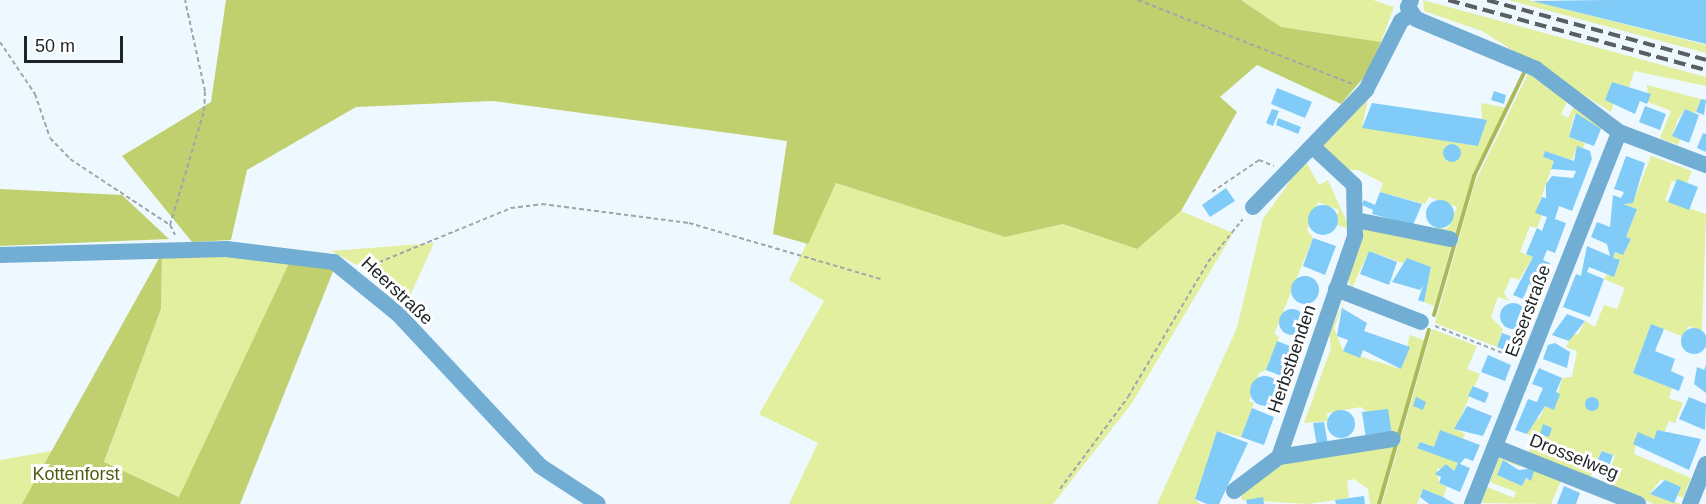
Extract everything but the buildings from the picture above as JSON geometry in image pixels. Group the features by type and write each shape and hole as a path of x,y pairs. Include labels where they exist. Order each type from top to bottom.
{"street":[{"path":"1253,207 1366,90 1401,21 1411,7 1536,69 1619,132 1706,165"},
{"name":"Esserstraße","path":"1472,504 1619,132"},
{"name":"Herbstbenden","path":"1231,498 1240,474 1281,448 1336,289 1356,220 1354,185 1312,146"},
{"path":"1356,220 1450,239"},
{"name":"Heerstraße","path":"0,255 176,250 306,256 334,262 356,276 540,466 598,504"},
{"name":"Herbstbenden","path":"1336,289 1420,322"},
{"path":"1281,448 1393,439"},
{"name":"Drosselweg","path":"1495,447 1638,504"},
{"path":"1690,504 1706,464"}],"path":[{"path":"176,250 170,225 204,111 185,0"},
{"path":"1138,0 1366,90"},
{"path":"0,42 35,94 50,138 70,159 170,225"},
{"path":"1212,192 1259,160 1288,171"},
{"path":"356,276 382,256 449,237 511,208 542,204 689,223 880,279"},
{"path":"1060,489 1134,388 1208,262 1253,207"},
{"path":"1420,322 1529,363"}],"green space":[{"path":"226,0 1241,0 1281,27 1381,42 1365,76 1341,104 1257,65 1220,97 1237,112 1181,211 1137,249 1063,224 1005,237 836,183 808,244 773,234 787,141 493,101 356,107 247,170 231,240 192,242 122,156 211,102"},
{"path":"1241,0 1373,0 1394,7 1381,42 1281,27"},
{"path":"1423,0 1706,77 1706,86 1634,71 1629,88 1612,82 1605,100 1614,103 1611,112 1482,31 1424,11"},
{"path":"1508,0 1529,0 1706,45 1706,53"},
{"path":"1529,72 1569,98 1561,114 1568,118 1576,103 1602,124 1601,129 1574,114 1569,137 1585,143 1583,149 1577,147 1572,160 1545,151 1543,157 1554,161 1536,212 1542,215 1537,228 1530,226 1520,252 1533,257 1519,280 1511,277 1504,293 1509,301 1498,297 1491,317 1503,329 1497,347 1435,323 1475,182"},
{"path":"1647,85 1701,99 1695,113 1685,109 1678,119 1672,136 1680,139 1678,145 1660,138 1671,111 1648,102"},
{"path":"1368,99 1362,127 1478,146 1487,120 1482,119 1481,103 1507,108 1473,173 1454,237 1434,232 1436,226 1446,229 1450,225 1457,207 1429,197 1425,204 1380,192 1383,183 1358,170 1343,170 1320,147"},
{"path":"1651,156 1692,171 1687,183 1672,181 1665,200 1706,214 1702,331 1688,326 1684,337 1651,324 1633,373 1672,388 1669,398 1683,403 1675,423 1669,421 1664,433 1657,430 1654,439 1638,433 1634,454 1691,478 1683,498 1677,495 1680,487 1661,479 1650,494 1681,504 1654,504 1605,484 1615,456 1602,450 1590,479 1528,454 1535,438 1527,434 1535,418 1539,419 1545,406 1554,409 1562,378 1572,377 1577,351 1566,347 1573,333 1578,335 1585,321 1595,327 1604,305 1617,309 1625,288 1604,279 1607,274 1614,276 1620,261 1613,258 1615,252 1623,255 1631,239 1626,237 1637,209 1623,204 1633,202"},
{"path":"1305,160 1319,185 1328,180 1350,229 1334,224 1339,210 1318,202 1307,230 1313,238 1274,334 1279,337 1266,370 1259,373 1249,401 1254,403 1241,437 1217,431 1195,499 1200,504 1157,504 1237,328 1263,219"},
{"path":"836,183 1005,237 1063,224 1137,249 1181,211 1233,233 1132,403 1053,504 789,504 818,443 759,414 824,301 789,280"},
{"path":"0,189 122,195 169,239 0,246"},
{"path":"1364,226 1452,243 1434,306 1424,302 1431,267 1407,258 1405,264 1369,251 1352,288 1348,280"},
{"path":"434,243 404,309 361,267 331,251"},
{"path":"162,253 291,259 180,497 104,463 161,309"},
{"name":"Kottenforst","path":"162,253 161,309 104,462 179,497 291,259 334,269 240,504 22,504"},
{"path":"1346,298 1334,328 1343,351 1401,369 1410,335 1424,340 1397,435 1361,407 1327,413 1328,421 1304,423 1331,348 1329,332"},
{"path":"1432,329 1477,346 1467,369 1480,374 1455,429 1465,434 1463,439 1441,431 1434,447 1420,442 1417,447 1458,463 1454,471 1446,464 1444,470 1437,468 1439,483 1447,487 1443,497 1423,489 1417,504 1382,504"},
{"path":"1397,442 1378,504 1370,504 1368,489 1354,479 1347,481 1349,498 1308,504 1242,500 1241,493 1291,458"},
{"path":"57,450 22,504 0,504 0,460"},
{"path":"1506,457 1522,468 1503,460 1497,475 1522,486 1526,479 1531,480 1535,468 1562,478 1551,504 1481,503 1487,487 1514,498 1516,492 1490,482 1499,458"}],"waterway":[{"path":"1434,315 1474,176 1524,73"},
{"path":"1379,504 1429,330"}],"railway":[{"path":"1448,0 1706,70"},
{"path":"1487,0 1706,60"}]}
